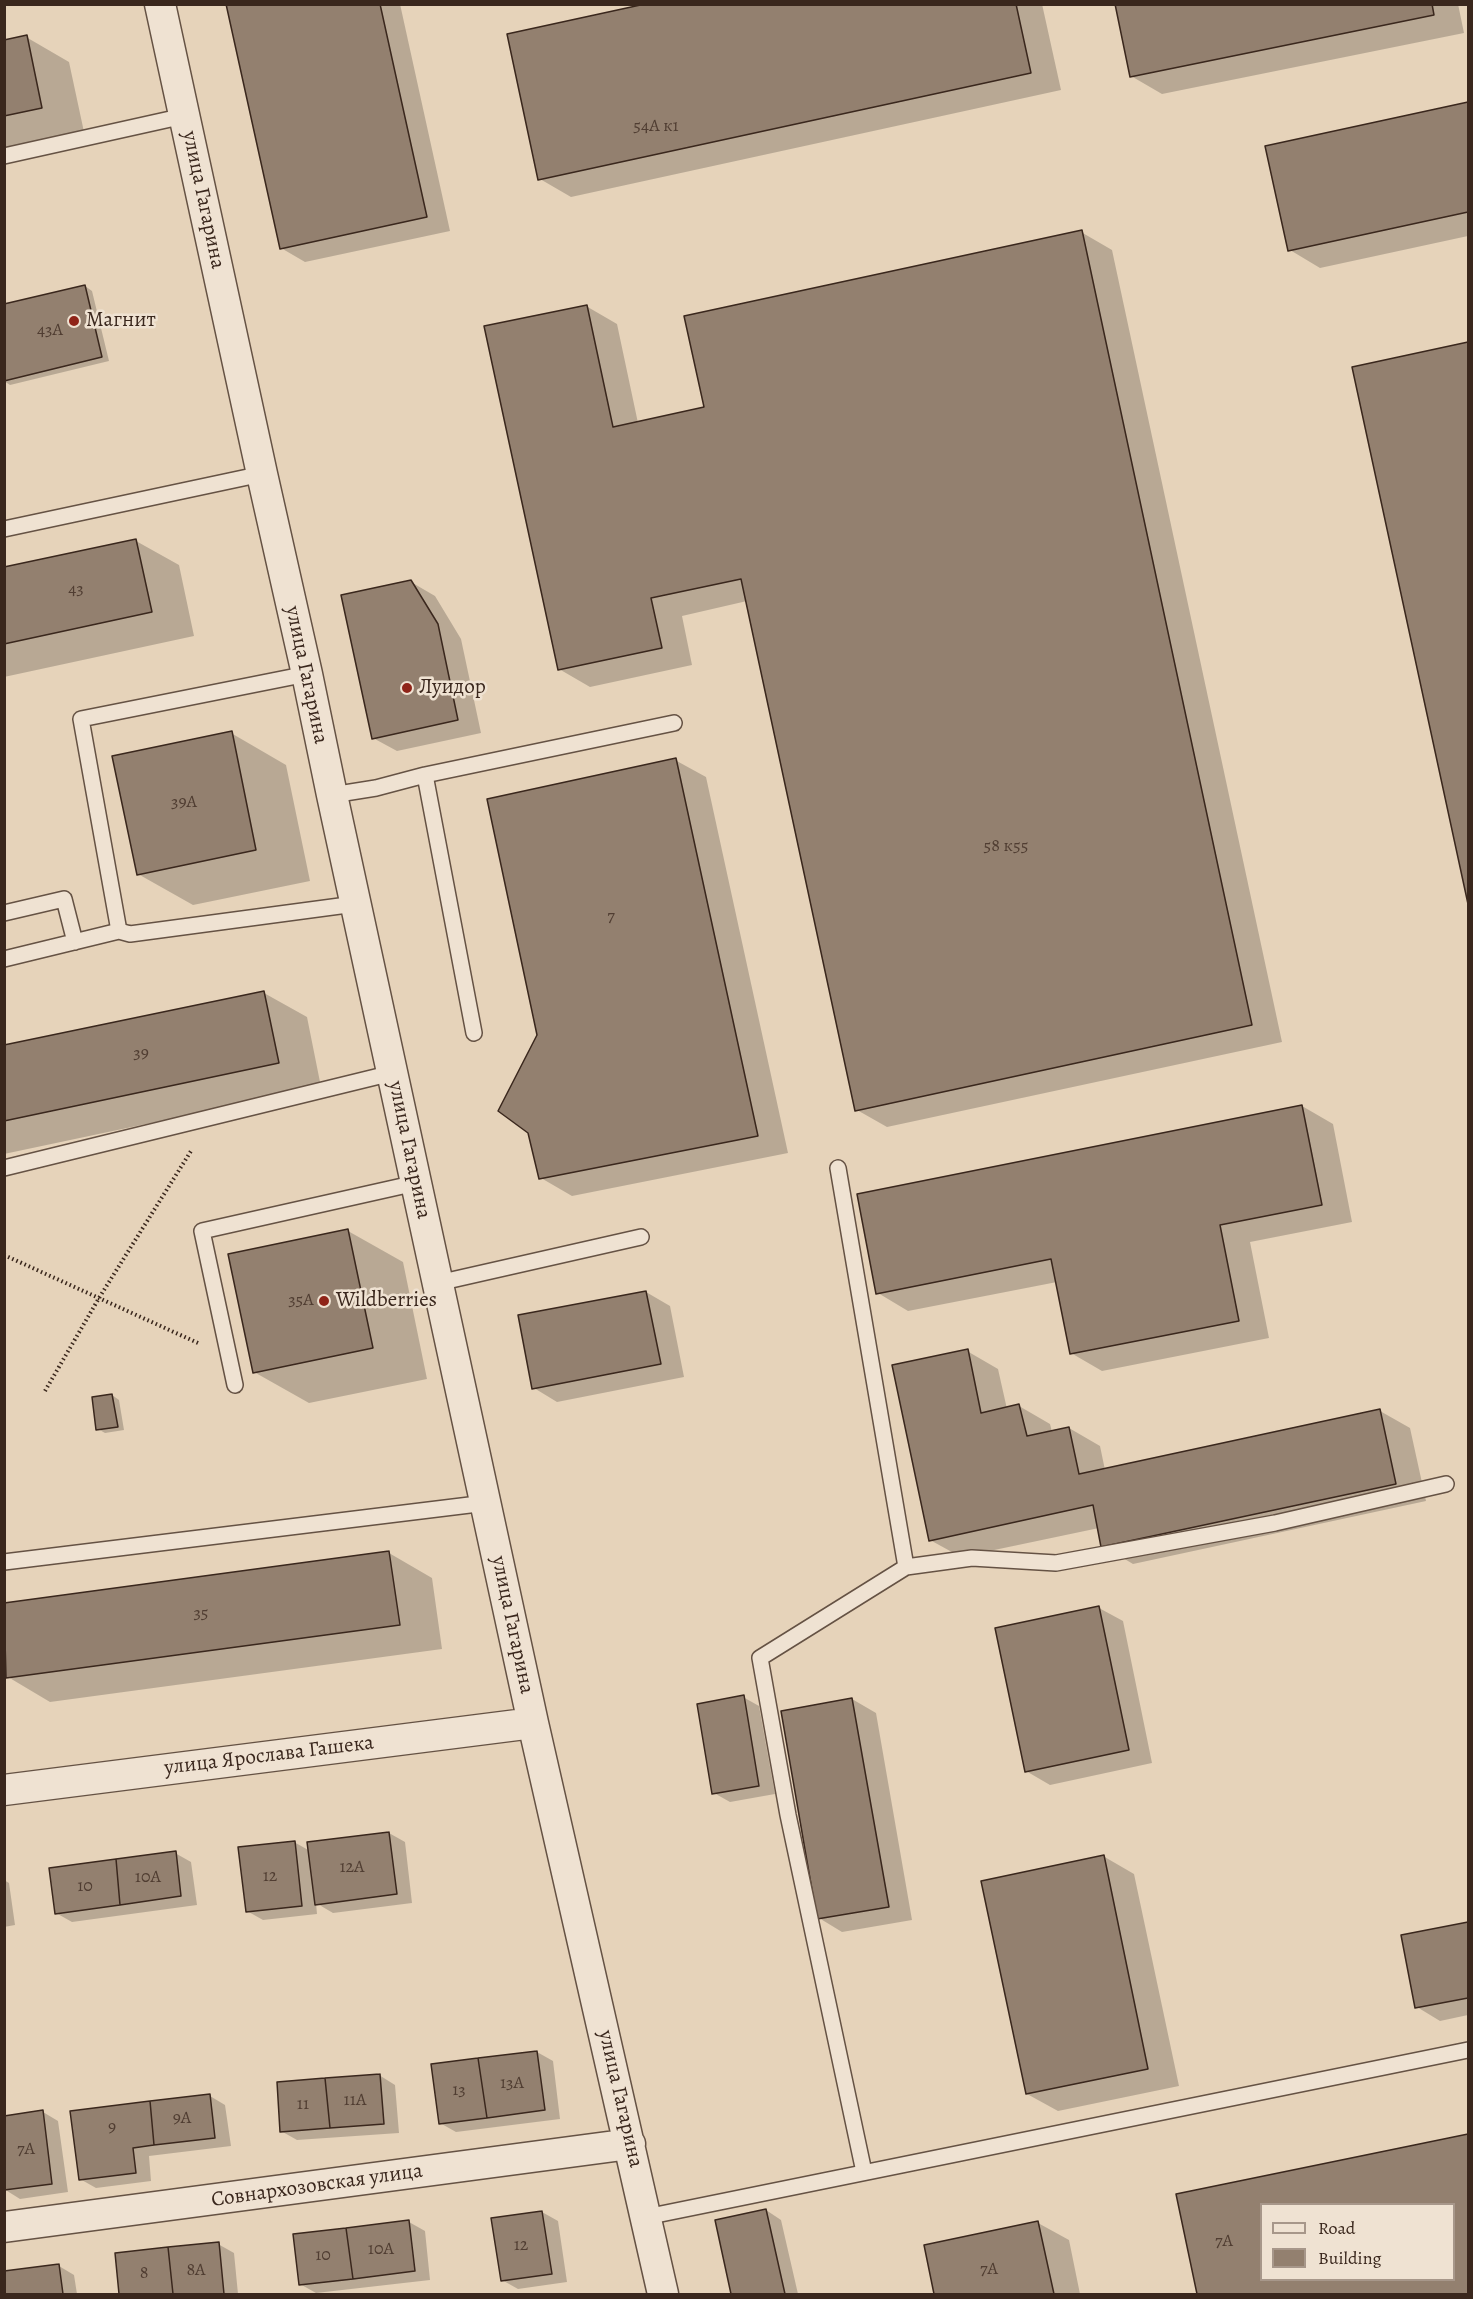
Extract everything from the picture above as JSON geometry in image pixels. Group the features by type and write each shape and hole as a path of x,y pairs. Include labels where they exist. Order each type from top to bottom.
{"street":[{"name":"улица Гагарина","path":"160,4 533,1723 663,2295"},
{"name":"улица Ярослава Гашека","path":"4,1790 533,1723"},
{"name":"Совнархозовская улица","path":"4,2227 630,2144"}],"lane":[{"path":"4,156 184,116"},
{"path":"4,529 262,474"},
{"path":"119,931 81,719 307,674"},
{"path":"332,795 376,788 425,775 674,723"},
{"path":"425,775 474,1033"},
{"path":"4,913 64,899 75,942"},
{"path":"4,959 119,931 130,934 355,904"},
{"path":"4,1168 392,1073"},
{"path":"838,1168 906,1567"},
{"path":"235,1385 202,1231 416,1183"},
{"path":"438,1283 641,1237"},
{"path":"864,2172 788,1815 760,1658 906,1567 972,1558 1056,1563 1275,1523 1446,1484"},
{"path":"4,1562 486,1503"},
{"path":"646,2217 1468,2050"}],"path":[{"path":"45,1391 99,1298 212,1117"},
{"path":"4,1255 206,1347 228,1351"}],"building":[{"path":"226,4 380,4 427,217 280,249"},
{"path":"645,4 1016,4 1031,73 538,180 507,34"},
{"path":"1115,4 1432,4 1434,15 1130,77"},
{"path":"27,35 42,108 4,116 4,40"},
{"path":"1468,102 1468,212 1288,251 1265,146"},
{"path":"1082,230 1252,1025 855,1111 741,579 651,598 662,648 558,670 484,326 587,305 613,427 704,407 684,316"},
{"path":"85,285 102,357 4,381 4,304"},
{"path":"1468,342 1468,904 1352,367"},
{"path":"136,539 152,612 4,644 4,567"},
{"path":"411,580 438,624 458,720 372,739 341,595"},
{"path":"232,731 256,850 137,875 112,756"},
{"path":"676,758 758,1136 539,1179 528,1133 498,1111 537,1035 487,799"},
{"path":"264,991 279,1063 4,1121 4,1045"},
{"path":"1302,1105 1322,1205 1220,1225 1239,1321 1070,1354 1051,1259 876,1294 857,1194"},
{"path":"348,1229 373,1348 253,1373 228,1254"},
{"path":"646,1291 661,1364 532,1389 518,1315"},
{"path":"968,1349 981,1413 1019,1404 1027,1436 1069,1427 1079,1474 1380,1409 1396,1484 1101,1547 1093,1505 929,1541 892,1365"},
{"path":"112,1394 118,1427 96,1430 92,1397"},
{"path":"389,1551 400,1625 6,1678 4,1603"},
{"path":"1099,1606 1129,1750 1025,1772 995,1628"},
{"path":"744,1695 759,1786 712,1794 697,1704"},
{"path":"852,1698 889,1907 817,1919 781,1711"},
{"path":"389,1832 397,1894 315,1905 307,1842"},
{"path":"295,1841 302,1906 246,1912 238,1847"},
{"path":"176,1851 181,1896 120,1905 116,1859"},
{"path":"1104,1855 1148,2069 1026,2094 981,1881"},
{"path":"116,1859 120,1905 55,1914 49,1868"},
{"path":"1468,1922 1468,1998 1415,2008 1401,1935"},
{"path":"537,2051 545,2110 487,2118 478,2058"},
{"path":"478,2058 487,2118 439,2124 431,2064"},
{"path":"380,2074 384,2124 330,2128 325,2078"},
{"path":"325,2078 330,2128 280,2132 277,2082"},
{"path":"210,2094 215,2138 154,2145 150,2101"},
{"path":"150,2101 154,2145 133,2148 136,2173 79,2180 70,2111"},
{"path":"43,2110 52,2184 4,2190 4,2116"},
{"path":"1468,2134 1468,2294 1197,2294 1176,2194"},
{"path":"766,2209 785,2294 731,2294 715,2220"},
{"path":"542,2211 552,2274 501,2281 491,2218"},
{"path":"409,2220 415,2271 353,2279 346,2228"},
{"path":"1038,2221 1054,2294 934,2294 924,2245"},
{"path":"346,2228 353,2279 299,2285 293,2234"},
{"path":"219,2242 224,2294 173,2294 168,2247"},
{"path":"168,2247 173,2294 119,2294 115,2253"},
{"path":"59,2264 63,2294 4,2294 4,2271"}],"place":[{"name":"Магнит","path":"74,321"},
{"name":"Луидор","path":"407,688"},
{"name":"Wildberries","path":"324,1301"}]}
